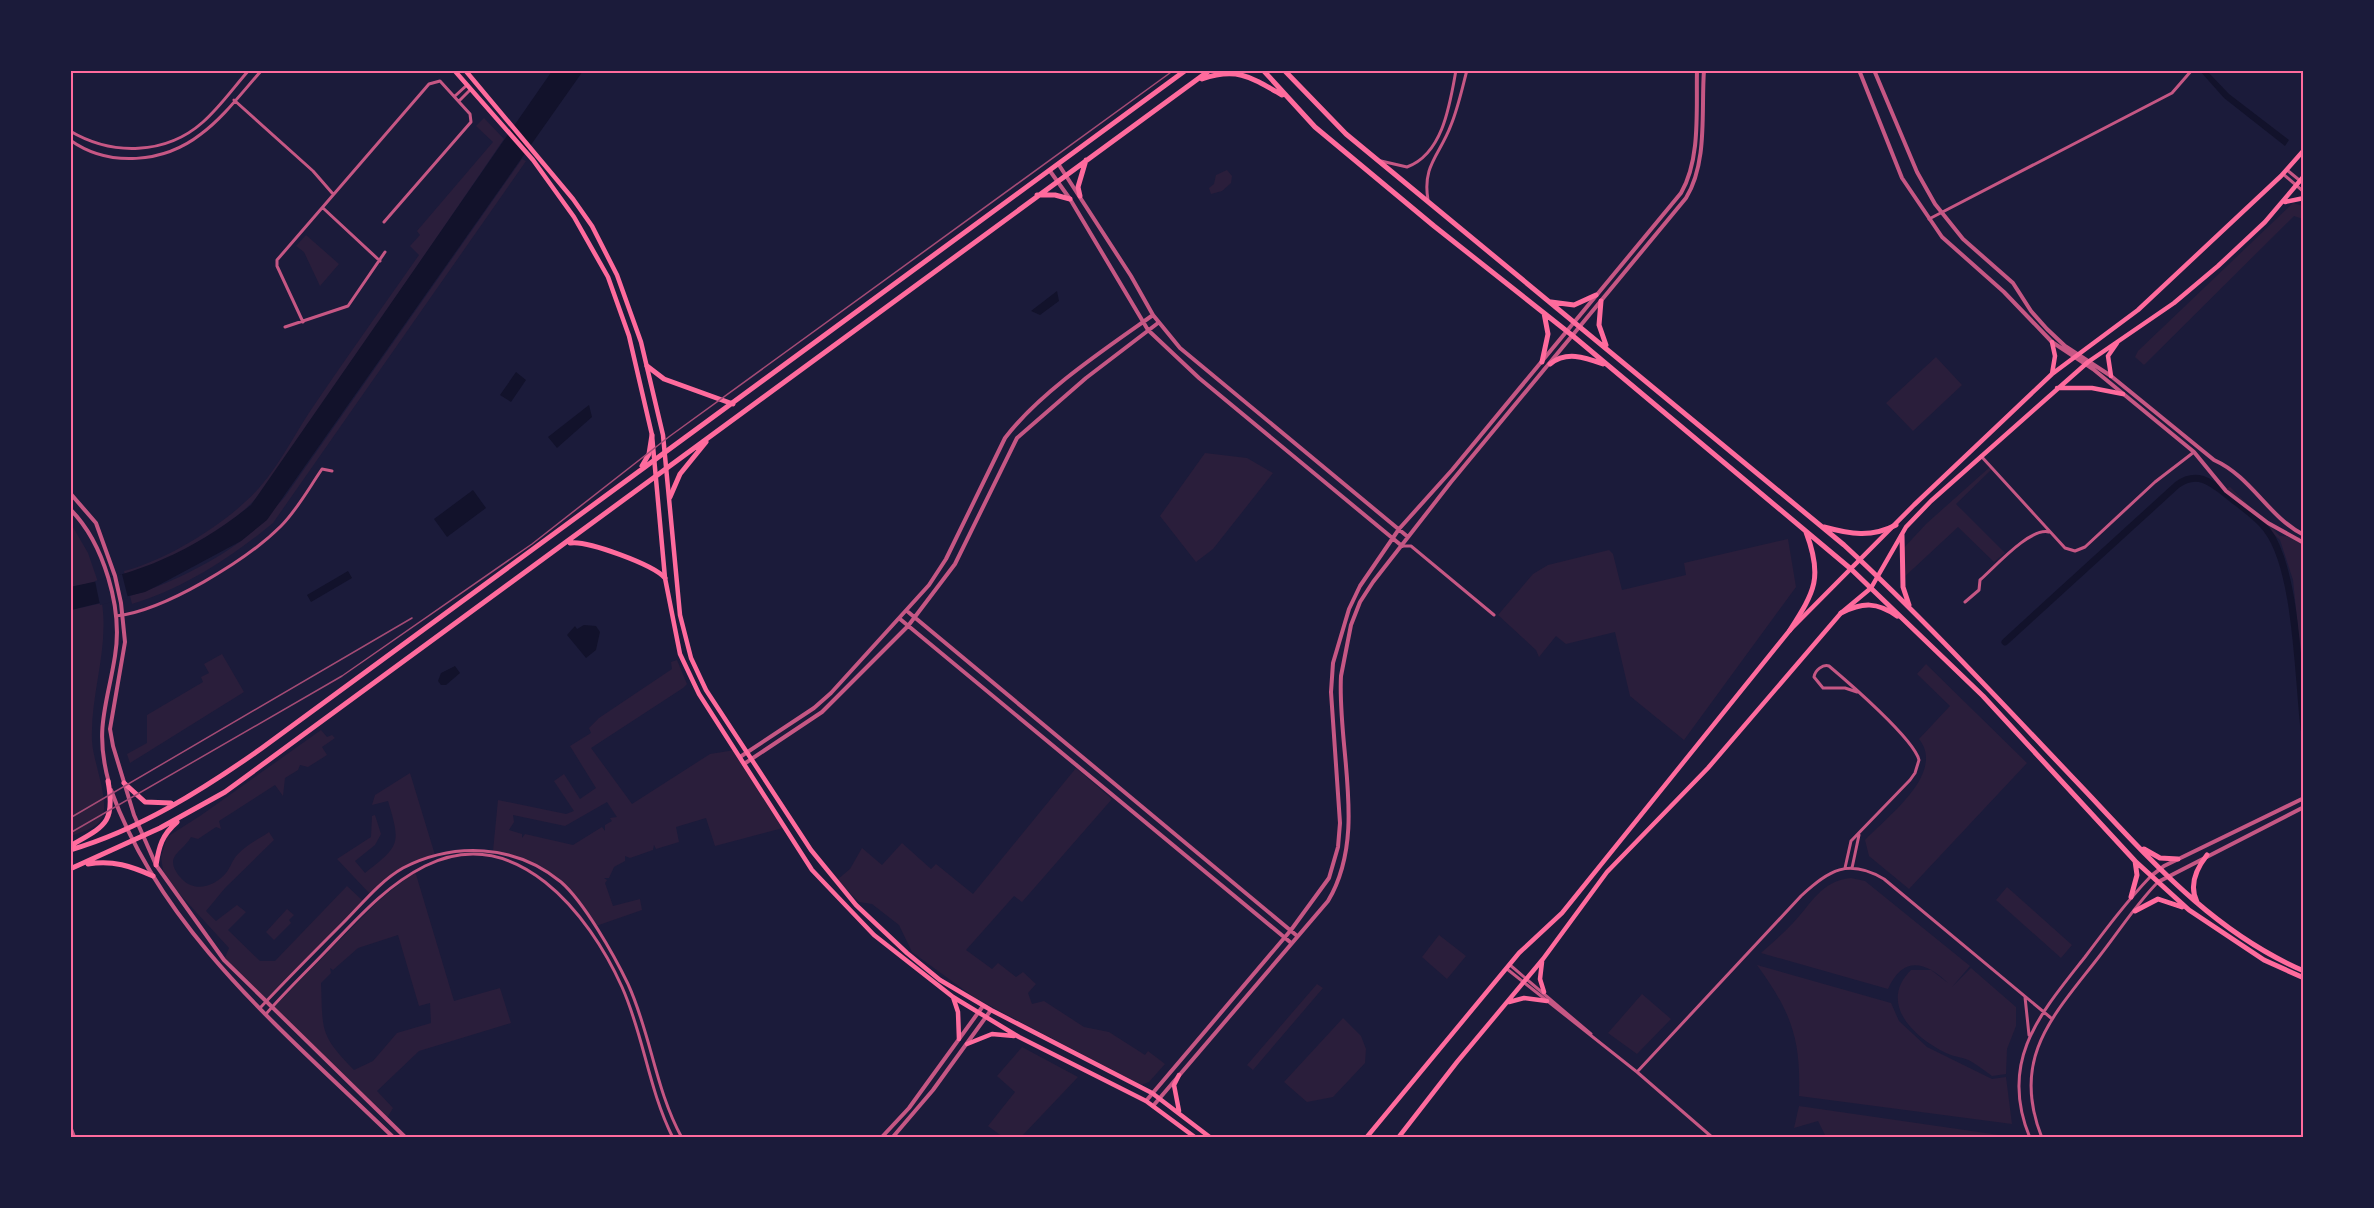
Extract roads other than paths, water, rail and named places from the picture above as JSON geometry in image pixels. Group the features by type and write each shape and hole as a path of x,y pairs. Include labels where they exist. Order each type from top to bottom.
{"main road":[{"path":"453,70 529,155 571,212 608,277 629,336 652,435 656,459 665,578 680,654 696,688 812,870 874,935 953,997 1019,1038 1146,1101 1196,1137"},
{"path":"465,70 534,149 573,199 602,244 630,306 647,366 665,452 680,615 691,658 703,684 811,850 856,905 927,969 983,1006 1159,1097 1211,1137"},
{"path":"70,850 126,828 176,803 230,771 637,472 734,404 1186,70"},
{"path":"71,868 133,842 225,792 1210,70"},
{"path":"1263,70 1315,127 1573,336 1851,569 1983,696 2135,861 2189,910"},
{"path":"1284,70 1327,117 1609,349 1859,560 1909,607 2165,877 2200,906 2260,949 2304,970"},
{"path":"1194,82 1216,74 1234,73 1250,76 1289,99"},
{"path":"1366,1137 1508,967 1562,913 1790,630 1859,560 2052,374 2138,310 2285,172 2304,150"},
{"path":"1080,196 1078,187 1086,160"},
{"path":"1398,1137 1543,959 1607,872 1708,768 1841,613 1870,588 1906,527 1931,501 2086,363 2174,303 2218,266 2301,181"},
{"path":"1037,195 1055,195 1070,199"},
{"path":"2282,203 2289,199 2304,198"},
{"path":"1550,302 1574,305 1596,295"},
{"path":"1600,301 1599,325 1609,349"},
{"path":"1542,362 1548,334 1544,313"},
{"path":"2111,375 2108,356 2120,338"},
{"path":"2052,342 2055,356 2052,374"},
{"path":"1550,364 1558,358 1574,356 1607,366"},
{"path":"647,366 664,379 734,404"},
{"path":"2057,388 2092,388 2123,394"},
{"path":"637,472 649,454 652,435"},
{"path":"670,497 680,474 709,438"},
{"path":"1819,526 1864,535 1881,533 1896,525"},
{"path":"1790,630 1815,588 1815,559 1806,532"},
{"path":"1902,536 1903,587 1909,607"},
{"path":"566,544 575,542 590,545 655,569 665,578"},
{"path":"1841,613 1854,606 1872,604 1884,607 1911,626"},
{"path":"696,688 703,684"},
{"path":"70,846 102,829 107,822 111,808 108,781"},
{"path":"2074,793 2077,782"},
{"path":"124,783 146,802 176,803"},
{"path":"156,865 159,843 166,832 182,817"},
{"path":"2133,841 2152,855 2178,859"},
{"path":"2200,906 2193,890 2194,880 2206,855"},
{"path":"71,868 111,861 134,867 153,876"},
{"path":"2131,897 2138,875 2135,861"},
{"path":"2135,910 2157,899 2173,902 2189,910 2264,960 2304,978"},
{"path":"1543,959 1540,979 1544,992"},
{"path":"953,997 958,1012 959,1039"},
{"path":"1507,1004 1524,998 1547,1001"},
{"path":"967,1044 993,1034 1019,1038"},
{"path":"1179,1075 1174,1086 1176,1104 1180,1113"}],"street":[{"path":"70,131 98,144 118,148 150,148 168,143 204,121 249,70"},
{"path":"70,140 96,153 118,158 152,156 187,144 200,135 262,70"},
{"path":"1379,160 1407,167 1425,157 1444,122 1456,70"},
{"path":"1428,202 1425,183 1427,174 1450,127 1467,70"},
{"path":"1146,1101 1291,930 1329,878 1338,847 1340,823 1331,693 1336,649 1349,609 1360,586 1399,529 1452,470 1574,321 1629,258 1684,186 1693,155 1697,70"},
{"path":"1153,1106 1290,942 1328,901 1338,883 1344,864 1348,821 1340,693 1344,651 1360,603 1408,537 1679,206 1695,183 1700,161 1704,70"},
{"path":"1859,70 1902,178 1942,237 2004,292 2052,342 2073,358 2111,375 2208,455 2244,480 2277,516 2304,536"},
{"path":"1874,70 1907,152 1941,211 1963,239 2013,284 2038,321 2194,452 2226,491 2268,523 2304,543"},
{"path":"1929,219 2172,93 2192,70"},
{"path":"303,322 276,262 432,82 443,82 470,114 471,122 384,222"},
{"path":"455,96 469,87"},
{"path":"459,101 469,87"},
{"path":"234,100 313,171 334,194"},
{"path":"1059,165 1158,323 1180,348 1399,529 1408,537 1411,546 1494,615"},
{"path":"1050,171 1070,199 1149,330 1198,378 1393,539 1402,546 1411,546"},
{"path":"2285,172 2301,181 2304,192"},
{"path":"323,208 380,261"},
{"path":"285,327 348,306 385,252"},
{"path":"740,757 814,708 907,611 935,576 1005,438 1017,423 1153,315"},
{"path":"744,764 822,712 916,618 945,581 1021,434 1116,354 1158,323"},
{"path":"1110,347 1116,354"},
{"path":"1982,456 2066,549 2081,549 2155,482 2194,452"},
{"path":"116,616 184,592 259,545 287,519 322,470 332,471"},
{"path":"978,490 984,489 989,494"},
{"path":"70,493 96,523 115,576 123,615 123,662 114,697 110,729 124,783 156,865 224,960 265,1003 405,1137"},
{"path":"70,509 95,547 107,578 116,616 116,655 105,700 102,751 108,781 133,842 153,876 217,962 266,1014 394,1137"},
{"path":"962,525 966,529 971,528"},
{"path":"1965,602 1979,590 1980,580 2030,536 2040,531 2051,533"},
{"path":"907,611 1296,935"},
{"path":"900,619 1290,942"},
{"path":"938,650 945,641"},
{"path":"1845,868 1849,844 1915,773 1918,760 1911,744 1857,692 1829,666 1822,666 1815,672 1814,677 1823,688 1845,688 1857,692"},
{"path":"1067,757 1074,749"},
{"path":"2030,1137 2021,1105 2019,1076 2029,1037 2042,1011 2131,897 2159,869 2304,798"},
{"path":"2042,1137 2031,1102 2030,1082 2038,1042 2051,1018 2135,910 2158,882 2165,877 2304,807"},
{"path":"1852,868 1860,834"},
{"path":"260,1008 369,896 402,869 435,855 466,849 517,856 562,882 607,944 629,986 644,1028 661,1093 682,1137"},
{"path":"266,1014 375,900 405,877 427,865 467,855 491,856 514,863 553,886 601,947 622,988 654,1095 673,1137"},
{"path":"1637,1072 1801,896 1820,878 1845,868 1863,869 1884,879 2051,1018"},
{"path":"1508,967 1544,992 1592,1036"},
{"path":"1525,979 1547,1001 1637,1072 1713,1137"},
{"path":"2025,997 2029,1037"},
{"path":"880,1137 909,1108 983,1006"},
{"path":"892,1137 915,1113 991,1010"},
{"path":"70,1125 75,1137"}],"waterway":[{"path":"2005,642 2177,485 2190,479 2203,479 2220,489 2258,520 2267,530 2277,548 2285,570 2290,597 2298,654 2304,729"}],"railway":[{"path":"70,833 342,676 532,544 670,436 1174,70"},
{"path":"70,818 412,618"}]}
